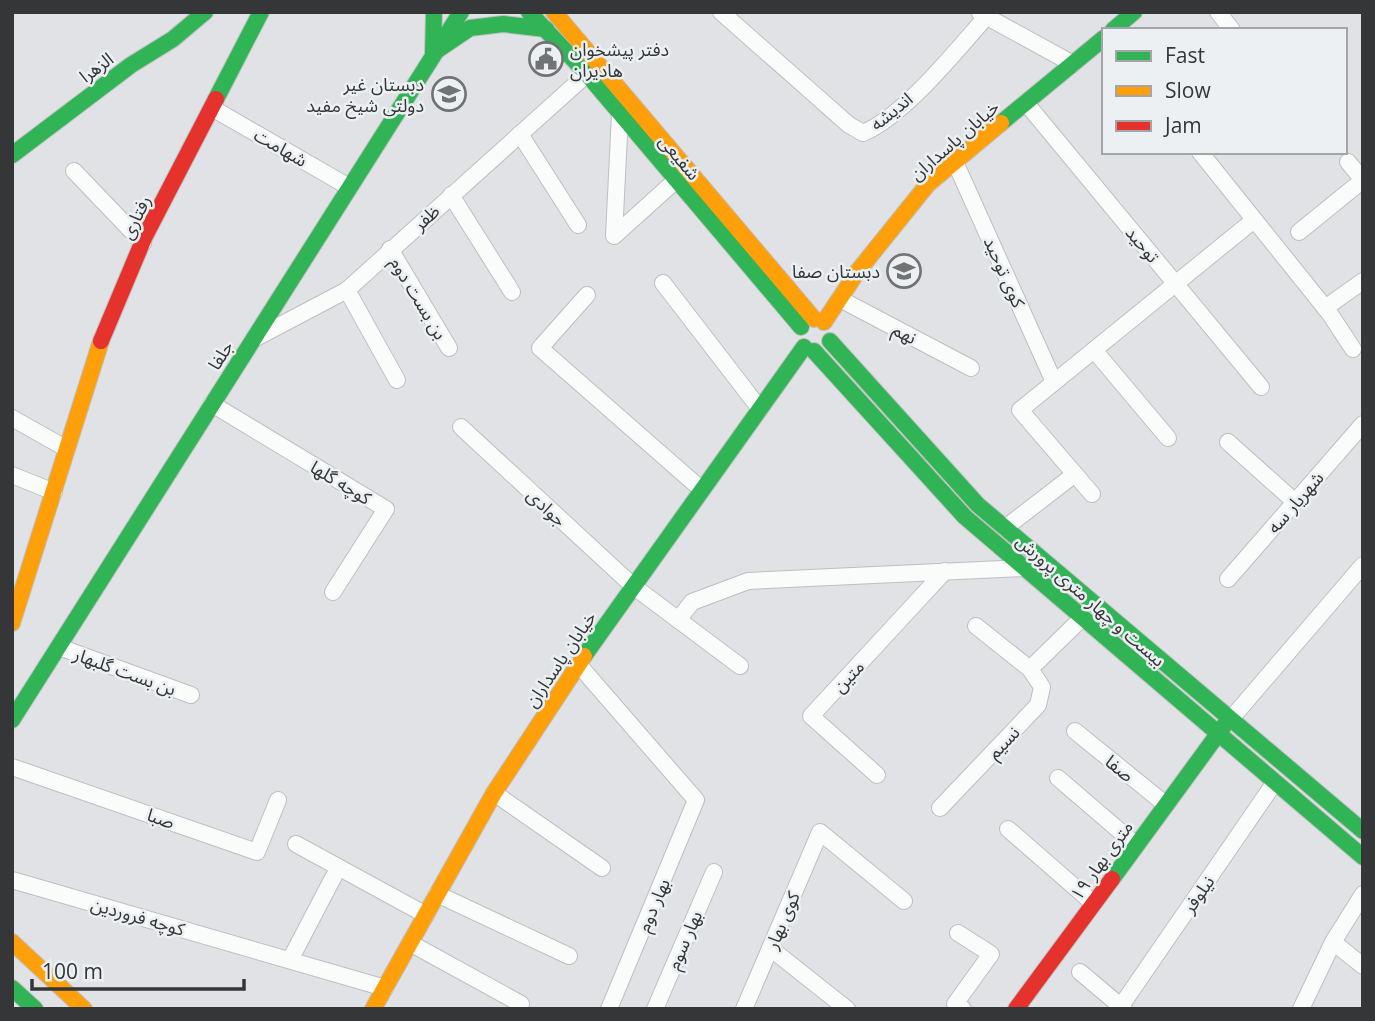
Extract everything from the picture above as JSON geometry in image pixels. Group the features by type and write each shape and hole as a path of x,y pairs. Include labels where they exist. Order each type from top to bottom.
{"street":[{"name":"الزهرا","path":"12,155 131,65 173,39 205,12"},
{"name":"رفتاری","path":"12,624 20,572 54,492 105,328 143,243 261,12"},
{"path":"433,53 434,12"},
{"name":"جلفا","path":"13,715 461,12"},
{"name":"شفیعی","path":"529,12 587,74 675,181 813,323"},
{"name":"شفیعی","path":"554,12 813,323"},
{"name":"اندیشه","path":"721,12 849,125 863,133 878,127 941,68 984,14"},
{"path":"1115,28 1134,12"},
{"path":"1218,12 1230,28"},
{"path":"984,14 1073,64"},
{"path":"433,53 470,28 503,24 546,29"},
{"name":"خیابان پاسداران","path":"813,323 840,299 858,271 928,184 1102,40"},
{"name":"ظفر","path":"252,340 347,290 587,74"},
{"name":"توحید","path":"1026,103 1261,387"},
{"name":"شهامت","path":"212,108 349,187"},
{"path":"620,114 614,236 687,169"},
{"path":"520,134 578,225"},
{"path":"1202,154 1325,308 1353,349"},
{"name":"کوی توحید","path":"955,162 1054,382"},
{"path":"1300,232 1363,180 1348,162"},
{"path":"74,171 143,243"},
{"path":"451,195 512,292"},
{"path":"1092,494 1020,411 1254,220"},
{"name":"بن بست دوم","path":"390,249 449,348"},
{"path":"1325,308 1363,281"},
{"path":"663,283 760,409"},
{"path":"347,290 397,380"},
{"path":"587,295 540,348 702,490"},
{"name":"نهم","path":"840,299 971,368"},
{"path":"813,323 831,331 830,341 824,349 809,349 799,338 813,323"},
{"name":"بیست و چهار متری پرورش","path":"830,341 978,505 1363,831"},
{"name":"خیابان پاسداران","path":"373,1009 494,793 578,664 760,409 809,349"},
{"name":"بیست و چهار متری پرورش","path":"809,349 965,517 1363,857"},
{"path":"1094,350 1168,439"},
{"name":"کوچه گلها","path":"212,404 387,509 333,592"},
{"path":"12,418 67,449"},
{"name":"شهریار سه","path":"1228,579 1363,424"},
{"name":"جوادی","path":"461,427 633,586 740,666"},
{"path":"1228,442 1295,502"},
{"path":"1005,528 1074,474"},
{"path":"12,475 54,492"},
{"path":"1230,720 1363,565"},
{"path":"678,620 692,602 748,581 1024,568"},
{"name":"متین","path":"877,775 811,716 945,571"},
{"path":"975,626 1030,669 1082,618"},
{"name":"بن بست گلبهار","path":"59,646 191,695"},
{"name":"بهار دوم","path":"578,664 696,800 609,1009"},
{"name":"نسیم","path":"940,808 1038,705 1042,687 1030,669"},
{"name":"۱۹ متری بهار","path":"1016,1009 1217,733 1230,720"},
{"name":"صفا","path":"1075,731 1166,804"},
{"name":"صبا","path":"12,766 257,852 278,800"},
{"path":"1058,778 1136,845"},
{"name":"نیلوفر","path":"1122,1007 1275,782"},
{"path":"494,793 602,868"},
{"path":"1008,829 1093,903"},
{"name":"کوی بهار","path":"744,1009 820,832 904,901"},
{"path":"296,844 426,915"},
{"name":"بهار سوم","path":"655,1009 714,872"},
{"path":"290,960 334,876"},
{"name":"کوچه فروردین","path":"12,880 385,988"},
{"path":"437,894 569,956"},
{"path":"1301,1009 1333,942 1363,894"},
{"path":"956,1007 991,954 958,933"},
{"path":"12,942 85,1009"},
{"path":"1333,942 1363,967"},
{"path":"410,943 521,1004"},
{"path":"770,948 847,1009"},
{"path":"1080,972 1122,1007"},
{"path":"15,995 35,1009"}],"traffic: fast":[{"path":"12,155 131,65 173,39 205,12"},
{"path":"216,99 261,12"},
{"path":"434,12 433,53 470,28 503,24 546,29"},
{"path":"12,720 461,12"},
{"path":"529,12 587,74 801,327"},
{"path":"1115,28 1134,12"},
{"path":"1001,123 1102,40"},
{"path":"830,341 978,505 1363,831"},
{"path":"584,656 804,347"},
{"path":"814,351 965,517 1363,857"},
{"path":"1112,879 1226,723"},
{"path":"12,988 35,1009"}],"traffic: slow":[{"path":"554,12 814,319"},
{"path":"824,322 858,271 928,184 1001,123"},
{"path":"12,623 101,341"},
{"path":"373,1009 494,793 584,656"},
{"path":"12,942 84,1009"}],"traffic: jam":[{"path":"101,341 145,236 216,99"},
{"path":"1016,1009 1112,879"}],"place":[{"name":"دفتر پیشخوان هادیران","path":"546,59"},
{"name":"دبستان غیر دولتی شیخ مفید","path":"449,94"},
{"name":"دبستان صفا","path":"904,271"}]}
